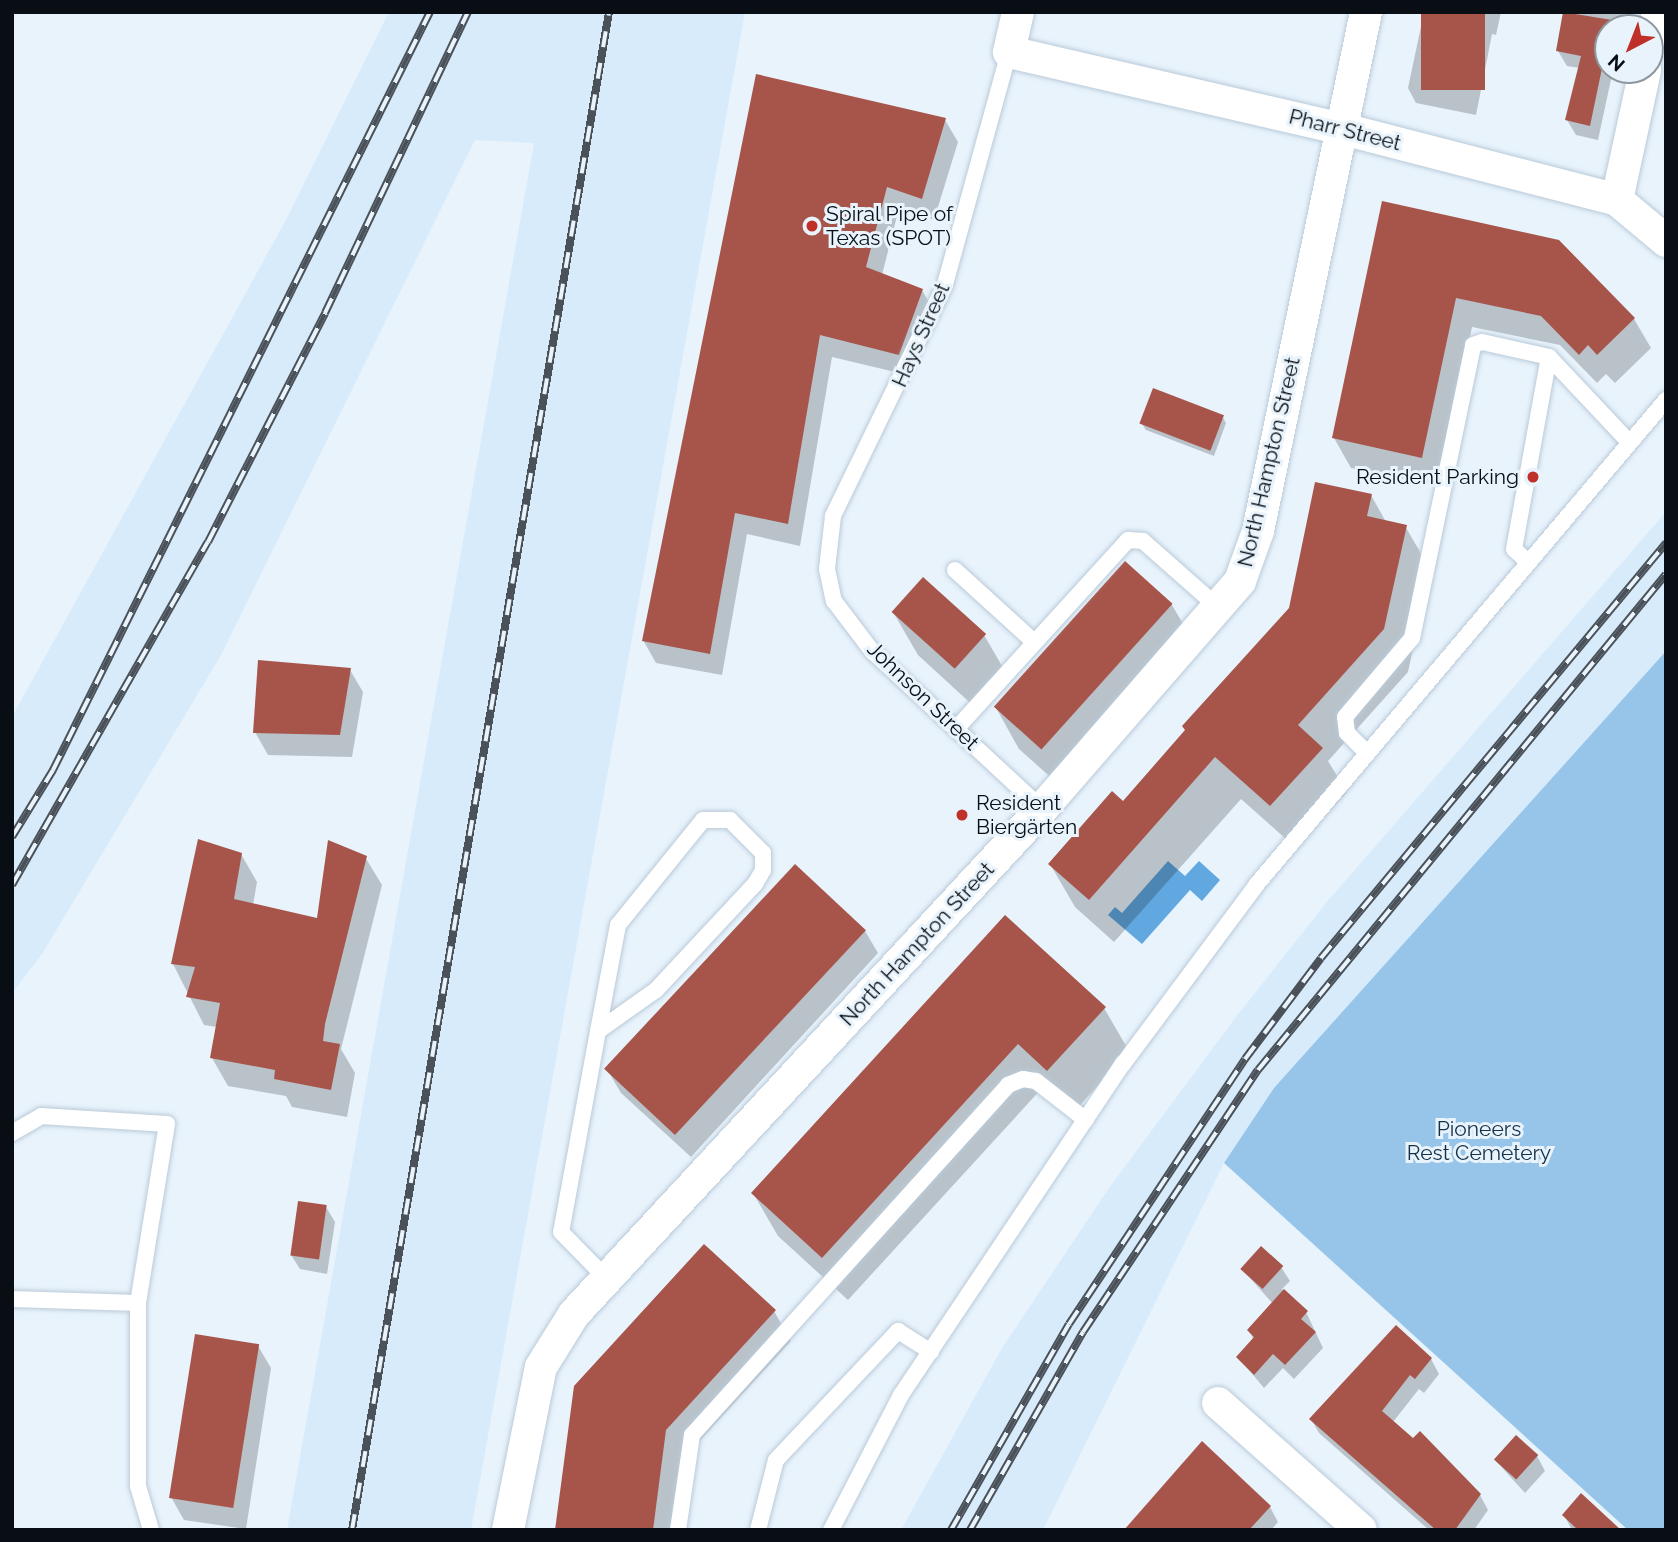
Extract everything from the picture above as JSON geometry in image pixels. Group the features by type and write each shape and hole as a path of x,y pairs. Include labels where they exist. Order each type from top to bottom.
{"street":[{"name":"Hays Street","path":"1009,52 1017,12"},
{"name":"North Hampton Street","path":"508,1530 541,1367 574,1314 1042,809 1220,608 1240,581 1258,531 1366,12"},
{"name":"Pharr Street","path":"1009,52 1343,129 1617,200 1666,241"},
{"path":"1617,200 1642,84"},
{"path":"1218,1403 1361,1530"}],"lane":[{"name":"Hays Street","path":"827,569 833,516 945,285 1009,52"},
{"path":"1366,752 1347,733 1345,717 1412,638 1468,354 1482,342 1549,357 1629,442"},
{"path":"1528,562 1514,549 1549,357"},
{"path":"831,1530 901,1395 1086,1120 1257,884 1666,400"},
{"path":"956,729 1128,540 1143,541 1220,608"},
{"name":"Johnson Street","path":"827,569 834,601 872,651 1042,809"},
{"path":"955,570 1034,642"},
{"path":"598,1031 656,990 755,884 763,870 763,853 730,820 703,820 618,925 598,1031 561,1232 607,1279"},
{"path":"678,1530 692,1435 1008,1085 1023,1079 1036,1081 1086,1120"},
{"path":"12,1133 41,1116 167,1124 138,1303 138,1486 151,1530"},
{"path":"12,1299 138,1303"},
{"path":"758,1530 776,1460 898,1331 931,1352"}],"shaded area":[{"path":"389,12 745,12 471,1530 287,1530 534,143 475,140 221,655 42,954 12,993 12,717 286,220"},
{"path":"1666,512 1666,651 1279,1083 1224,1163 1043,1530 901,1530 1002,1348 1109,1188 1236,1017 1326,903"},
{"path":"1168,861 1185,876 1199,861 1220,880 1202,901 1190,890 1142,944 1108,915 1115,907 1122,913"}],"green space":[{"name":"Pioneers Rest Cemetery","path":"1666,651 1666,1530 1628,1530 1224,1163 1274,1088"}],"building":[{"path":"1421,12 1485,12 1485,90 1421,90"},
{"path":"1563,12 1594,17 1594,84 1599,84 1590,126 1565,120 1581,56 1556,51"},
{"path":"756,74 946,118 922,199 887,187 866,267 923,289 899,355 820,335 788,524 735,513 710,654 642,641"},
{"path":"1382,201 1559,240 1635,318 1597,355 1588,345 1579,355 1541,316 1456,298 1422,458 1332,438"},
{"path":"1153,388 1224,415 1210,451 1139,423"},
{"path":"1315,482 1372,494 1367,516 1407,525 1384,629 1298,725 1323,748 1270,806 1215,757 1089,900 1048,864 1112,791 1123,801 1185,730 1182,726 1289,608"},
{"path":"1125,561 1173,604 1041,749 994,707"},
{"path":"923,577 986,634 955,669 892,612"},
{"path":"258,660 351,668 340,735 253,733"},
{"path":"198,839 242,853 234,899 317,918 328,840 367,856 325,1024 323,1041 340,1044 331,1090 274,1079 275,1070 210,1058 220,1003 186,997 195,967 171,964"},
{"path":"795,864 866,930 675,1135 604,1069"},
{"path":"1005,915 1106,1007 1047,1071 1018,1044 822,1258 751,1193"},
{"path":"298,1201 327,1205 319,1260 290,1255"},
{"path":"704,1244 776,1310 666,1430 653,1530 555,1530 574,1386"},
{"path":"1261,1246 1283,1266 1263,1289 1240,1269"},
{"path":"1284,1289 1308,1311 1301,1319 1316,1332 1285,1365 1273,1354 1254,1375 1236,1357 1254,1337 1247,1330"},
{"path":"1396,1325 1432,1358 1415,1379 1410,1375 1382,1411 1413,1438 1420,1431 1481,1494 1455,1530 1436,1530 1309,1419"},
{"path":"195,1334 259,1344 233,1508 169,1498"},
{"path":"1516,1435 1538,1455 1516,1480 1494,1460"},
{"path":"1202,1441 1271,1506 1249,1530 1124,1530"},
{"path":"1581,1493 1621,1530 1578,1530 1562,1515"}],"railway":[{"path":"12,837 53,770 430,12"},
{"path":"12,885 208,542 325,313 468,12"},
{"path":"352,1530 609,12"},
{"path":"951,1530 1069,1324 1245,1059 1321,958 1666,543"},
{"path":"970,1530 1083,1332 1258,1070 1666,574"}],"place":[{"name":"Spiral Pipe of Texas (SPOT)","path":"812,226"},
{"name":"Resident Parking","path":"1533,477"},
{"name":"Resident Biergärten","path":"962,815"}]}
